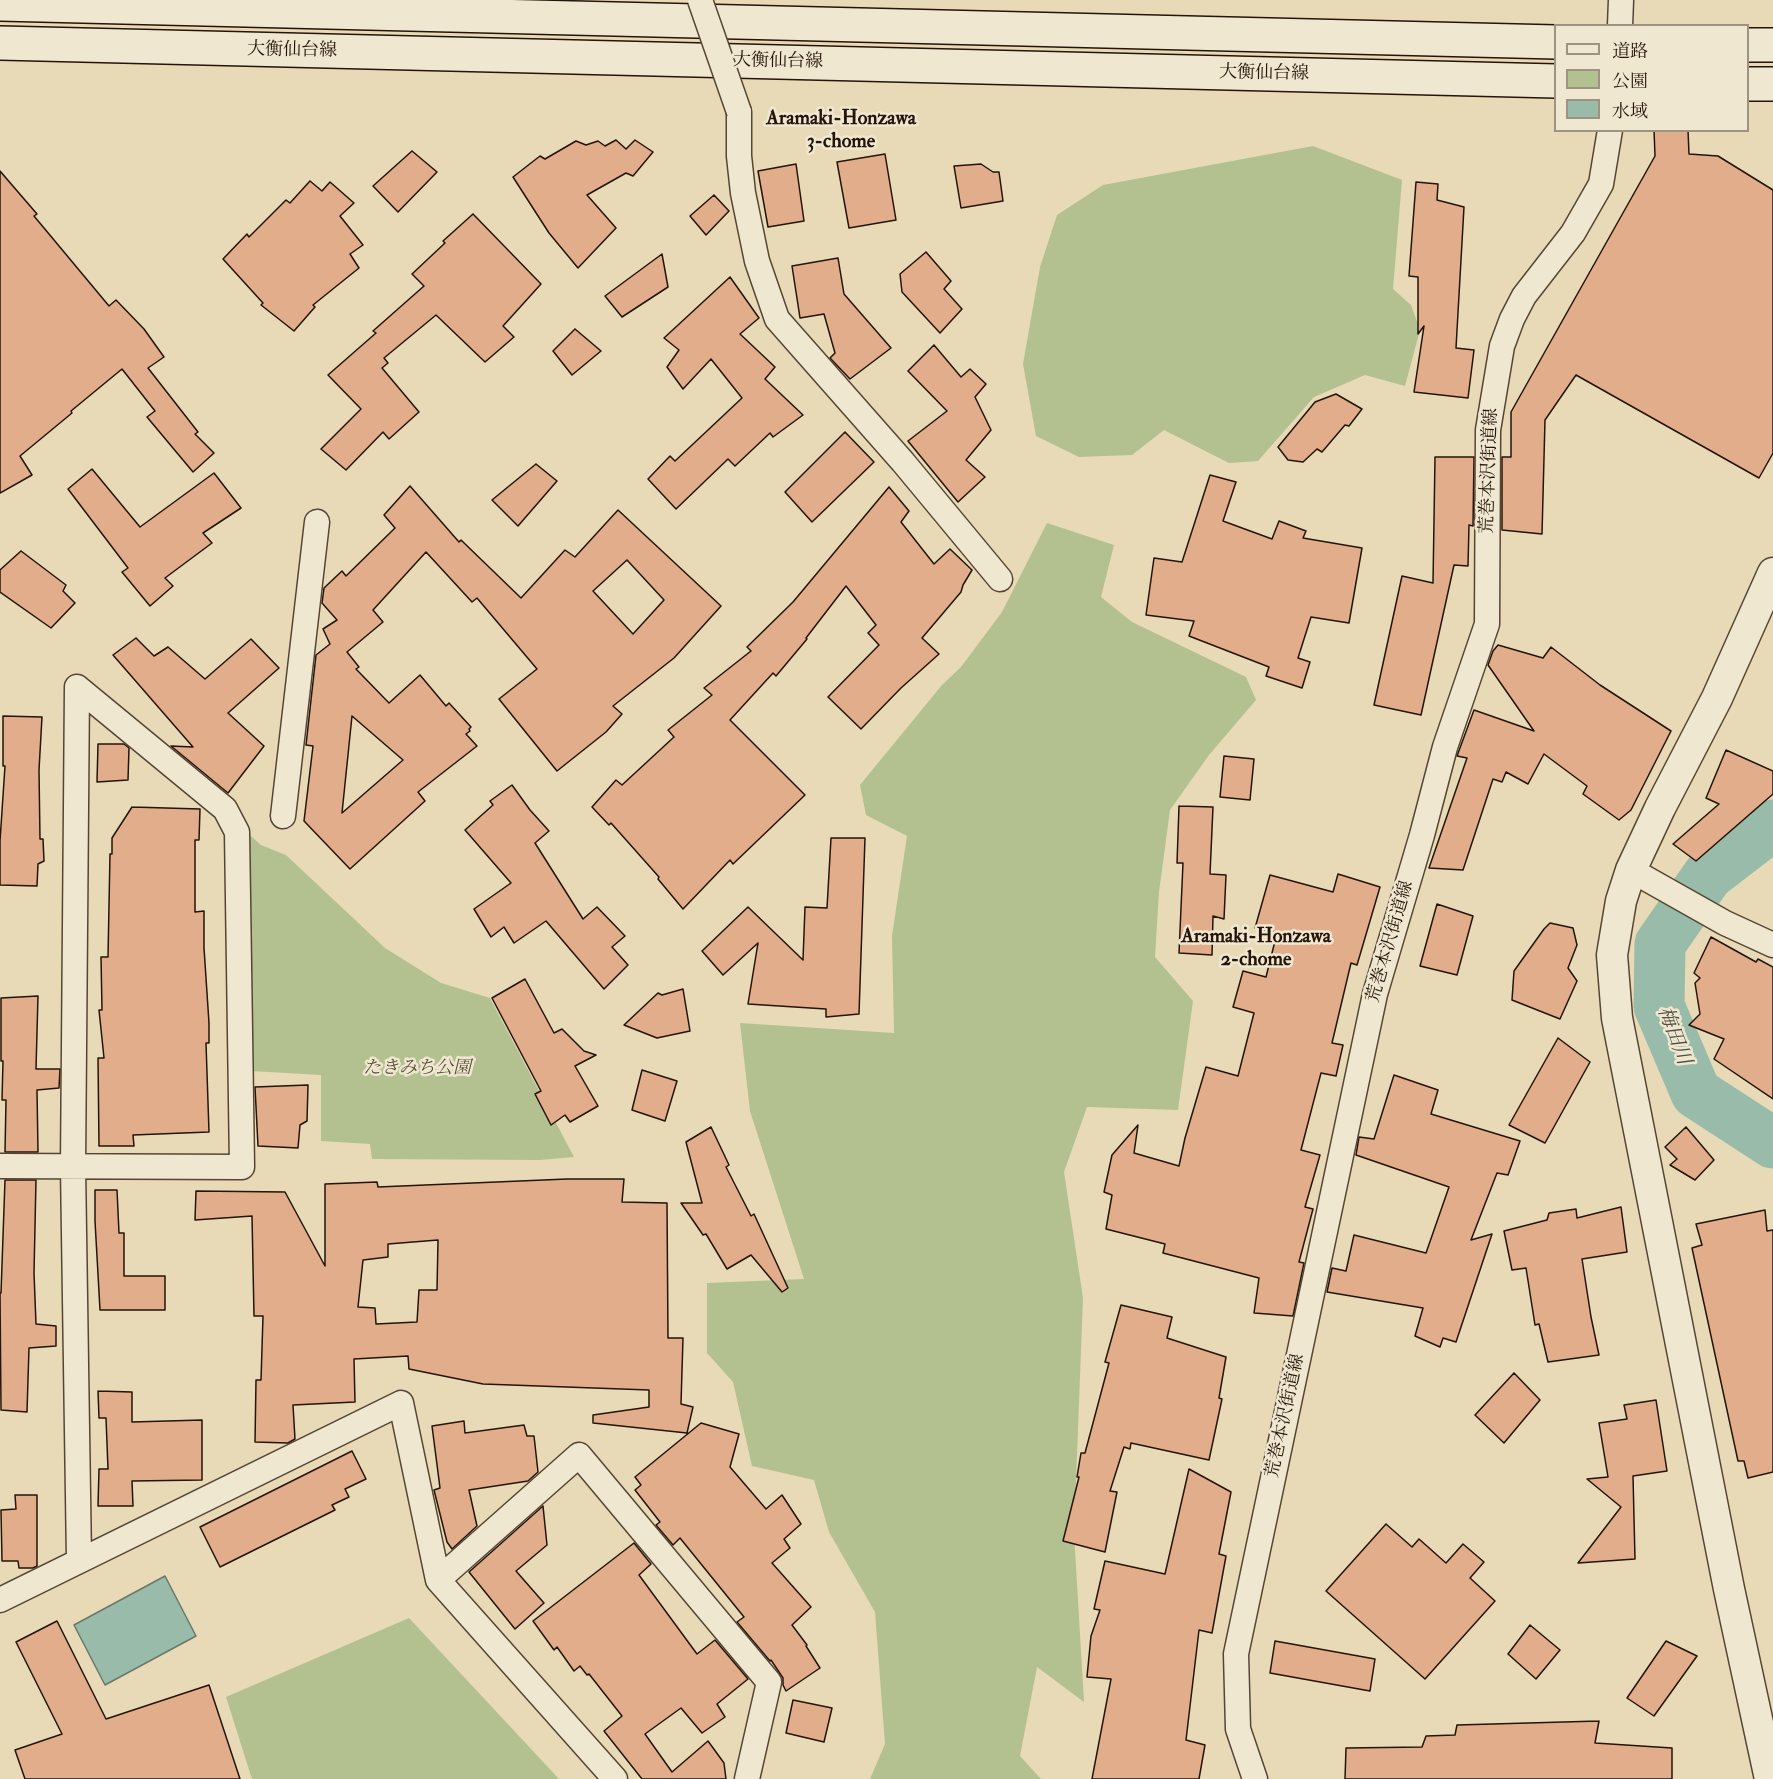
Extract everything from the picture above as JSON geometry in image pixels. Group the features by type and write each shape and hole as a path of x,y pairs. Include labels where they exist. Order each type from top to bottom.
{"main road":[{"path":"12,4 1554,42"},
{"name":"大衡仙台線","path":"10,43 1554,81"},
{"path":"1749,45 1773,45"},
{"path":"1749,84 1773,84"}],"street":[{"path":"700,0 739,112 739,156 743,193 757,261 777,319 903,462 1000,579"},
{"name":"荒巻本沢街道線","path":"1255,1779 1238,1729 1236,1653 1375,994 1422,835 1445,747 1487,624 1488,430 1502,346 1524,296 1573,233 1600,184 1610,132"},
{"path":"283,816 317,522"},
{"path":"1770,1779 1729,1588 1617,1018 1612,955 1621,901 1631,870 1717,698 1773,573"},
{"path":"0,1166 74,1167 242,1167 237,832 225,809 77,687 74,1167 79,1561"},
{"path":"1631,870 1724,922 1773,945"},
{"path":"0,1600 401,1403 438,1580 615,1779"},
{"path":"438,1580 579,1455 769,1682 747,1779"}],"green space":[{"path":"1313,146 1402,180 1393,289 1411,305 1420,330 1405,386 1365,375 1314,397 1258,461 1229,463 1164,430 1132,455 1079,457 1036,436 1023,364 1040,267 1057,215 1103,185"},
{"path":"1047,523 1114,545 1101,597 1132,622 1246,677 1256,700 1209,755 1170,810 1159,892 1155,957 1193,1001 1178,1110 1087,1107 1064,1172 1083,1298 1074,1533 1084,1702 1037,1667 1020,1756 1041,1779 870,1779 885,1744 875,1612 829,1532 814,1480 752,1466 733,1382 707,1353 707,1283 804,1279 750,1111 740,1023 894,1033 892,936 907,836 866,815 860,785 942,685 961,667 1002,612"},
{"name":"たきみち公園","path":"244,830 261,845 286,855 385,948 441,983 490,998 574,1157 540,1160 372,1159 370,1144 321,1141 321,1075 251,1071"},
{"path":"409,1618 559,1779 252,1779 226,1697"}],"water":[{"path":"165,1576 196,1636 105,1685 74,1625"}],"building":[{"path":"1654,132 1688,132 1689,154 1718,156 1773,190 1773,453 1759,478 1576,375 1545,420 1542,534 1502,530 1502,457 1511,457 1511,412 1655,156"},
{"path":"616,140 626,149 635,140 653,152 633,176 626,173 587,195 616,228 578,268 549,233 513,177 540,156 545,159 576,141 586,145 598,141 605,146"},
{"path":"412,151 437,172 398,212 373,186"},
{"path":"885,154 896,220 849,228 837,162"},
{"path":"796,164 804,221 768,227 758,171"},
{"path":"981,164 993,172 999,172 1003,201 961,208 954,166"},
{"path":"0,171 37,214 34,216 109,306 116,300 144,329 164,357 148,368 198,432 195,434 214,453 193,472 147,417 155,411 122,369 20,456 32,475 0,493"},
{"path":"310,181 322,191 330,182 354,203 340,216 363,245 350,254 359,268 313,305 315,307 294,331 261,305 263,303 223,259 247,234 249,237 286,200 290,203"},
{"path":"1416,182 1438,184 1437,200 1464,207 1456,348 1474,350 1468,398 1414,392 1424,326 1418,334 1418,277 1409,276"},
{"path":"714,195 729,211 706,235 690,216"},
{"path":"473,214 541,284 503,326 514,337 485,362 436,315 384,358 388,363 382,368 419,412 389,439 383,432 346,470 321,449 361,409 328,375 376,333 373,331 424,286 412,274"},
{"path":"926,252 951,281 944,289 962,309 940,333 902,292 900,274"},
{"path":"662,254 668,287 622,317 605,296"},
{"path":"838,258 844,294 891,348 850,379 830,358 835,353 824,314 800,318 792,266"},
{"path":"730,277 759,318 740,334 775,367 765,379 803,415 773,437 770,433 735,466 728,459 676,509 648,479 670,456 675,461 742,398 711,359 683,389 667,367 679,350 664,338"},
{"path":"575,329 601,351 572,375 553,351"},
{"path":"934,345 961,377 970,369 986,384 975,397 991,430 966,460 985,477 958,502 908,441 947,411 908,371"},
{"path":"1336,394 1362,409 1349,426 1345,425 1322,452 1317,449 1303,462 1288,460 1278,447 1315,402"},
{"path":"845,432 874,462 812,522 785,492"},
{"path":"1435,457 1474,457 1473,526 1469,525 1468,566 1454,565 1421,715 1374,705 1402,576 1433,583"},
{"path":"536,464 557,481 518,526 492,500"},
{"path":"92,469 140,527 214,473 241,508 203,533 212,543 165,578 173,586 150,606 122,572 128,568 68,489"},
{"path":"1210,475 1236,482 1223,521 1272,539 1279,521 1306,531 1303,538 1362,548 1349,623 1311,617 1298,658 1310,662 1302,688 1266,676 1269,667 1189,636 1194,621 1146,615 1154,558 1182,562"},
{"path":"410,486 459,542 461,540 521,598 565,550 575,557 618,510 721,606 674,658 613,706 622,714 606,732 557,771 499,699 537,669 477,598 472,602 426,552 373,610 383,622 347,652 359,667 356,669 389,703 420,675 446,706 449,703 471,727 466,734 477,746 418,792 425,801 350,869 304,821 313,746 306,745 316,655 330,644 323,629 337,620 322,603 324,588 342,571 346,576 395,528 384,515","holes":["627,560 664,600 633,634 593,591","352,716 403,760 342,813"]},
{"path":"889,487 909,511 901,522 934,564 950,549 972,570 961,592 922,638 939,654 901,688 861,729 828,697 879,645 868,633 876,625 846,586 776,676 773,673 730,720 805,795 733,864 730,860 683,909 658,879 659,877 611,823 609,825 592,807 616,780 622,785 674,737 668,730 712,695 704,688 751,651 747,647 793,602"},
{"path":"21,551 66,585 63,591 75,603 51,628 0,592 0,570"},
{"path":"136,638 154,656 168,647 205,679 251,639 279,668 228,713 264,746 228,793 171,746 193,747 113,655"},
{"path":"1498,645 1543,658 1551,647 1600,685 1671,731 1631,810 1619,820 1583,794 1587,786 1544,754 1528,784 1506,772 1502,782 1493,779 1463,870 1429,868 1467,758 1457,756 1474,710 1534,731 1488,665"},
{"path":"3,716 42,717 39,770 40,839 43,839 44,861 38,864 37,886 0,885 0,841 5,766 3,766"},
{"path":"98,744 124,744 129,748 128,780 97,782"},
{"path":"1726,750 1773,771 1773,794 1696,861 1673,844 1719,804 1706,798"},
{"path":"1224,756 1254,759 1250,800 1220,797"},
{"path":"512,785 549,831 535,843 583,919 597,907 625,936 612,947 628,965 604,989 546,921 514,943 504,927 491,937 474,909 511,883 465,830 493,805 490,801"},
{"path":"1179,806 1213,807 1210,874 1226,875 1224,919 1213,916 1212,955 1179,953 1183,863 1177,863"},
{"path":"132,807 200,809 199,840 195,840 195,912 204,911 209,1023 209,1043 206,1043 209,1132 133,1135 134,1146 99,1146 98,1058 104,1058 99,1010 102,1010 101,957 108,957 110,854 112,854 112,838"},
{"path":"831,838 865,838 859,1014 826,1017 826,1009 748,1004 758,943 723,975 702,951 748,907 803,960 805,907 827,908"},
{"path":"1338,874 1380,887 1357,965 1351,963 1332,1043 1343,1045 1336,1076 1321,1073 1301,1150 1320,1155 1305,1207 1313,1209 1299,1262 1304,1263 1293,1316 1254,1313 1259,1278 1163,1253 1165,1244 1106,1229 1112,1195 1104,1192 1112,1155 1138,1125 1134,1153 1179,1166 1206,1067 1238,1076 1254,1013 1233,1007 1243,971 1266,977 1277,933 1255,928 1270,875 1333,892"},
{"path":"1437,904 1473,916 1457,975 1420,966"},
{"path":"1550,923 1573,928 1577,945 1568,968 1577,981 1560,1019 1512,1000 1514,971"},
{"path":"1711,937 1756,962 1758,959 1773,967 1773,1099 1714,1059 1724,1039 1689,1025 1700,1014 1695,983 1700,978 1694,973"},
{"path":"525,979 554,1033 562,1029 584,1051 596,1055 575,1066 598,1106 570,1122 565,1115 551,1125 535,1094 541,1091 492,998"},
{"path":"683,989 690,1031 657,1038 624,1025 658,993 662,995"},
{"path":"38,996 36,1069 60,1069 59,1088 37,1090 38,1152 5,1152 6,1100 2,1100 1,998"},
{"path":"1558,1038 1590,1062 1545,1143 1509,1125"},
{"path":"642,1070 677,1081 665,1121 632,1110"},
{"path":"1394,1075 1438,1090 1431,1114 1520,1141 1508,1175 1497,1173 1471,1240 1492,1234 1456,1342 1443,1338 1440,1347 1415,1336 1423,1308 1327,1292 1332,1268 1346,1271 1354,1235 1426,1253 1449,1187 1356,1155 1359,1137 1374,1139"},
{"path":"308,1085 307,1121 300,1125 298,1148 258,1146 255,1087"},
{"path":"711,1127 729,1165 726,1167 751,1216 754,1214 788,1288 782,1292 751,1255 727,1269 706,1234 703,1235 681,1203 702,1203 686,1142"},
{"path":"1686,1127 1714,1160 1695,1180 1670,1165 1677,1159 1665,1147"},
{"path":"567,1179 624,1179 622,1202 667,1203 668,1338 683,1338 681,1404 693,1407 687,1433 593,1423 593,1415 649,1407 649,1390 483,1384 409,1369 408,1356 354,1359 355,1402 293,1405 295,1439 288,1443 255,1442 256,1380 261,1380 263,1316 254,1316 252,1216 195,1220 196,1191 285,1192 325,1266 325,1184 377,1182 378,1187","holes":["438,1240 437,1290 419,1290 417,1322 376,1324 375,1308 358,1307 363,1260 388,1257 388,1244"]},
{"path":"5,1180 36,1180 34,1273 36,1324 56,1326 56,1346 29,1348 27,1412 1,1410 0,1293"},
{"path":"95,1190 117,1190 119,1233 124,1233 124,1276 165,1276 165,1310 100,1310"},
{"path":"1621,1207 1627,1252 1582,1259 1599,1355 1548,1362 1539,1324 1535,1325 1526,1268 1512,1270 1504,1231 1547,1220 1549,1213 1576,1209 1577,1218"},
{"path":"1765,1210 1767,1231 1773,1230 1773,1472 1748,1478 1744,1461 1738,1461 1692,1248 1702,1245 1696,1224"},
{"path":"1121,1305 1172,1317 1167,1338 1226,1357 1219,1398 1222,1399 1209,1460 1131,1443 1130,1449 1124,1447 1110,1491 1117,1492 1105,1552 1063,1541 1079,1477 1077,1477 1081,1453 1085,1453 1109,1363 1105,1362"},
{"path":"1514,1373 1540,1400 1504,1443 1475,1415"},
{"path":"98,1391 132,1392 132,1422 202,1420 202,1480 132,1481 133,1506 98,1506 99,1469 108,1469 106,1418 99,1418"},
{"path":"1656,1400 1667,1471 1633,1476 1635,1559 1578,1563 1621,1507 1587,1479 1608,1477 1599,1423 1627,1419 1624,1405"},
{"path":"464,1421 465,1433 524,1425 527,1436 534,1436 538,1472 528,1481 469,1490 477,1526 452,1549 447,1542 434,1490 440,1488 432,1426"},
{"path":"701,1423 739,1434 730,1467 766,1509 782,1495 801,1524 784,1539 790,1548 772,1563 811,1607 792,1625 820,1668 786,1691 783,1678 771,1660 737,1622 744,1617 680,1538 673,1545 656,1525 660,1522 635,1490 641,1485 635,1477"},
{"path":"352,1451 366,1479 345,1489 349,1497 332,1505 335,1510 220,1567 200,1527"},
{"path":"1189,1469 1231,1492 1219,1554 1226,1556 1212,1633 1199,1630 1186,1740 1205,1745 1199,1779 1092,1779 1111,1679 1087,1677 1091,1636 1100,1610 1094,1609 1105,1561 1165,1574"},
{"path":"15,1495 37,1495 37,1566 33,1568 19,1568 18,1561 2,1561 1,1510 16,1509"},
{"path":"543,1506 547,1545 516,1571 544,1603 515,1629 469,1572"},
{"path":"1386,1524 1412,1547 1419,1539 1446,1563 1463,1544 1484,1562 1470,1578 1495,1601 1425,1679 1326,1591"},
{"path":"634,1543 651,1564 639,1575 697,1654 715,1640 748,1679 717,1704 725,1717 702,1733 681,1708 645,1734 672,1772 708,1741 724,1763 726,1779 642,1779 604,1731 622,1716 589,1674 587,1675 580,1666 574,1671 557,1647 554,1650 533,1621"},
{"path":"57,1621 106,1719 209,1685 240,1779 25,1779 15,1750 62,1734 16,1642"},
{"path":"1530,1625 1560,1650 1536,1679 1508,1654"},
{"path":"1275,1641 1375,1659 1370,1691 1270,1673"},
{"path":"1666,1641 1697,1656 1654,1716 1627,1698"},
{"path":"793,1700 832,1708 824,1742 786,1733"},
{"path":"1599,1721 1595,1743 1672,1748 1672,1779 1345,1779 1346,1748 1422,1747 1426,1736 1455,1735 1457,1725"}],"waterway":[{"name":"梅田川","path":"1773,825 1708,875 1660,944 1659,1006 1696,1093 1773,1143"}],"district":[{"name":"Aramaki-Honzawa 3-chome","path":"841,132"},
{"name":"Aramaki-Honzawa 2-chome","path":"1256,950"}]}
